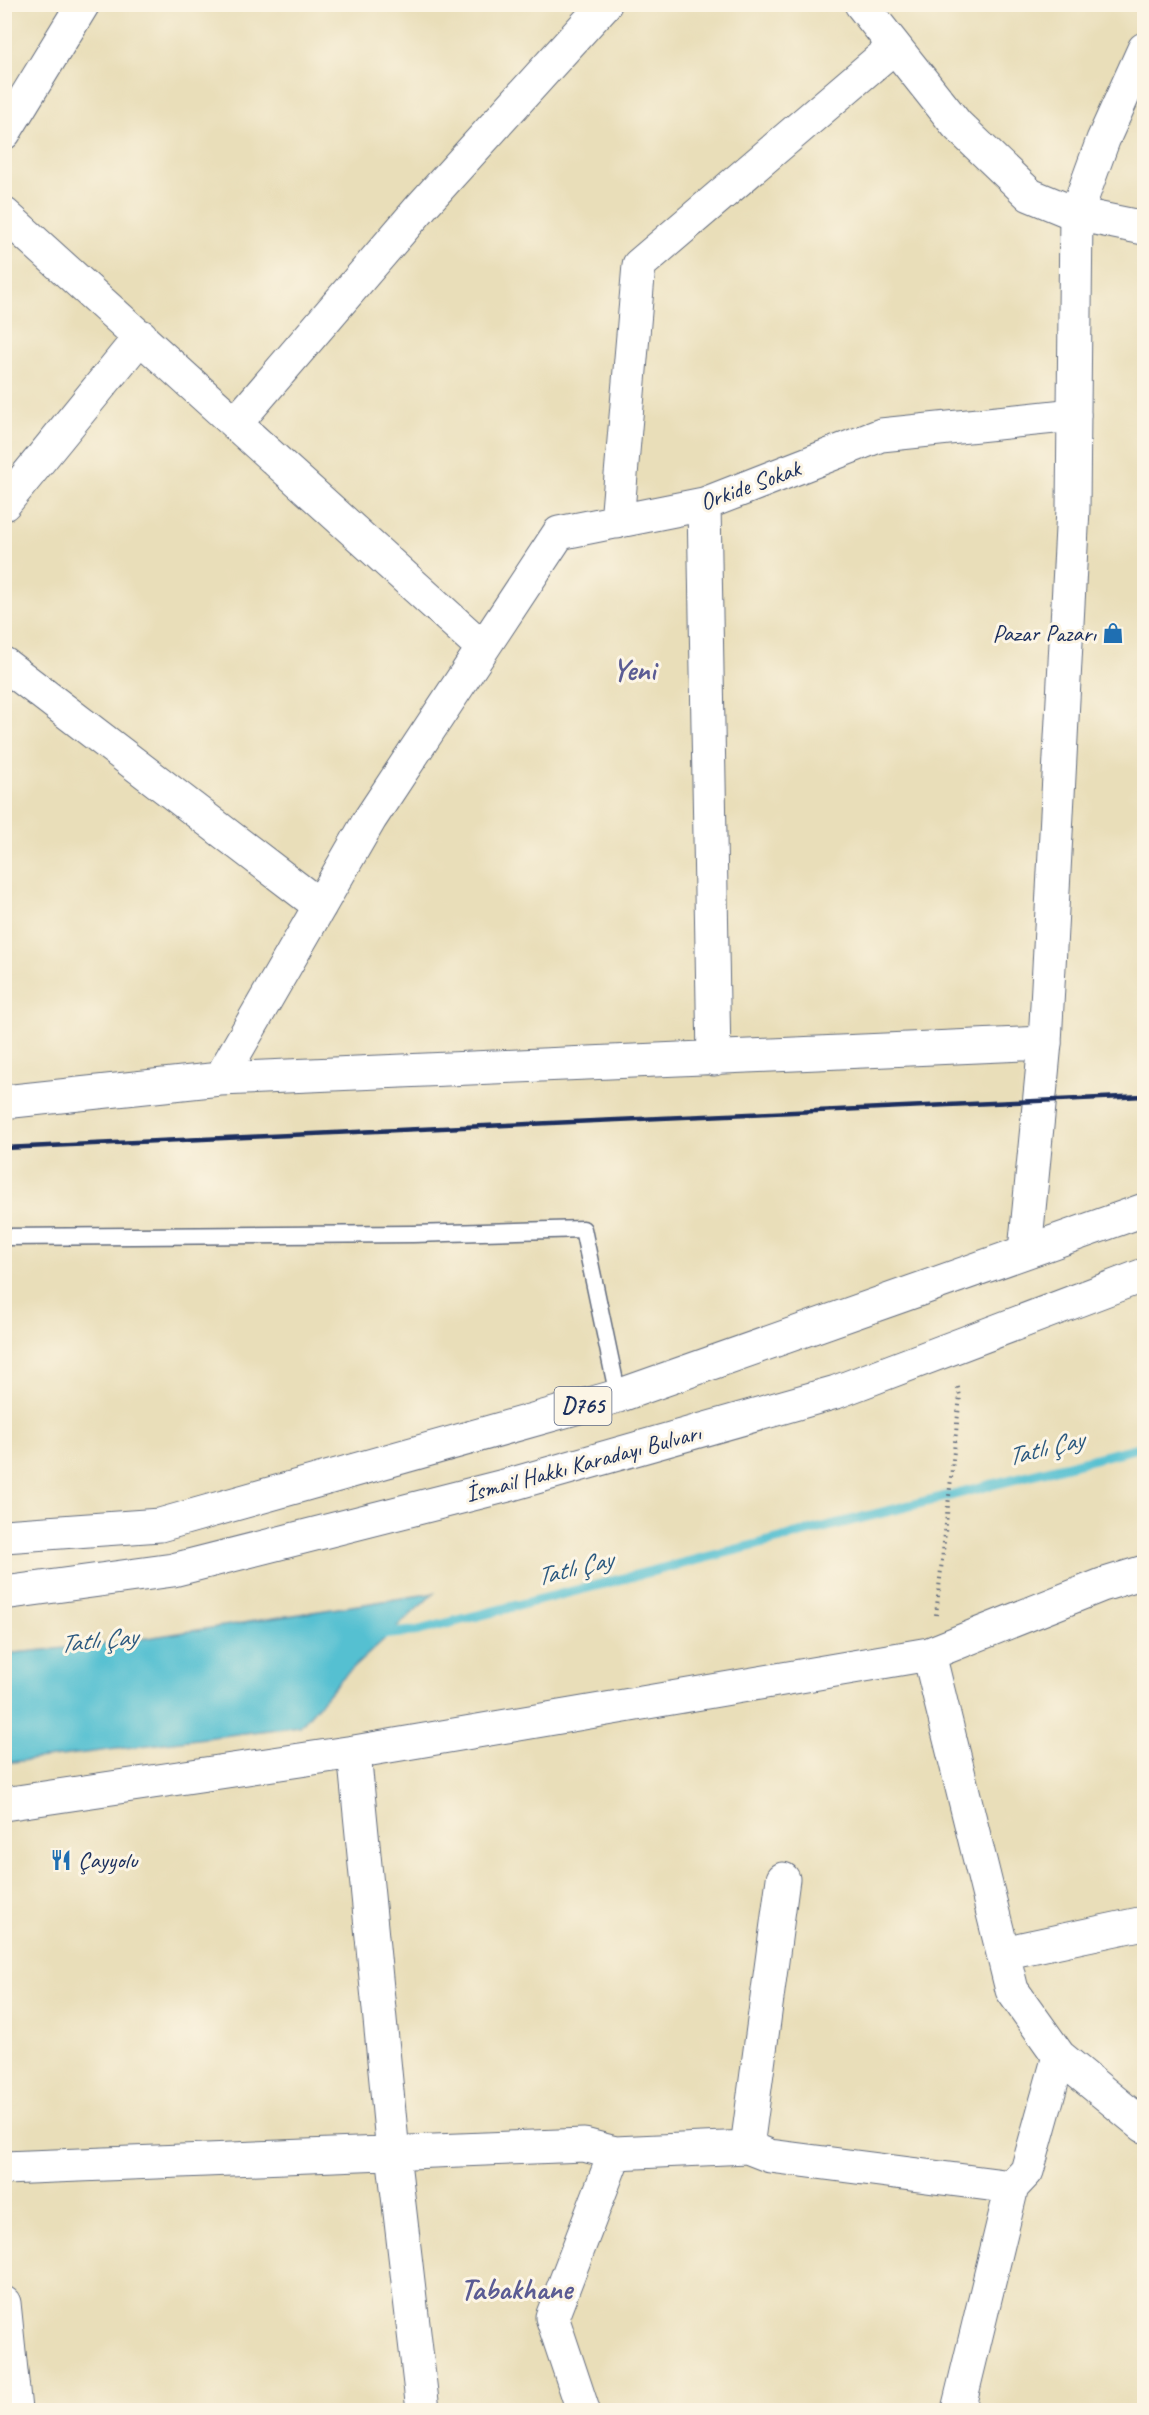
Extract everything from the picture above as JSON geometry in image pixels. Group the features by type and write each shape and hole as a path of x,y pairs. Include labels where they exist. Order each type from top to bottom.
{"main road":[{"path":"4,133 83,4"},
{"path":"236,423 423,206 605,4"},
{"path":"861,4 957,125 1030,195 1076,214 1144,228"},
{"path":"617,522 639,265 894,47"},
{"path":"1025,1251 1045,1043 1073,509 1076,214 1103,140 1144,49"},
{"path":"4,214 483,648"},
{"path":"4,504 141,336"},
{"name":"Orkide Sokak","path":"220,1079 370,819 559,533 704,504 881,435 1074,416"},
{"path":"704,504 714,1059"},
{"path":"4,664 320,906"},
{"path":"4,1102 220,1079 1045,1043"},
{"name":"D765","path":"4,1536 160,1525 618,1396 1144,1210"},
{"name":"İsmail Hakkı Karadayı Bulvarı","path":"4,1593 173,1570 512,1484 836,1392 1144,1275"},
{"path":"4,1804 354,1752 929,1654 1102,1585 1144,1572"},
{"path":"929,1654 1012,1990 1059,2056 1144,2126"},
{"path":"354,1752 393,2153 423,2410"},
{"path":"747,2147 783,1879"},
{"path":"1003,1953 1144,1923"},
{"path":"958,2410 1012,2187 1026,2171 1059,2056"},
{"path":"4,2168 584,2145 615,2153 747,2147 770,2156 1012,2187"},
{"path":"584,2410 552,2317 615,2153"},
{"path":"4,2303 15,2410"}],"lane":[{"path":"4,1237 413,1234 583,1228 618,1396"}],"path":[{"path":"935,1618 960,1396"}],"water":[{"path":"434,1593 340,1680 300,1726 5,1763 5,1654 115,1643"}],"waterway":[{"name":"Tatlı Çay","path":"376,1635 417,1631 1144,1446"}],"railway":[{"path":"4,1148 1144,1096"}],"place":[{"name":"Pazar Pazarı","path":"1113,633"},
{"name":"Çayyolu","path":"61,1860"}],"district":[{"name":"Yeni","path":"634,670"},
{"name":"Tabakhane","path":"516,2289"}]}
